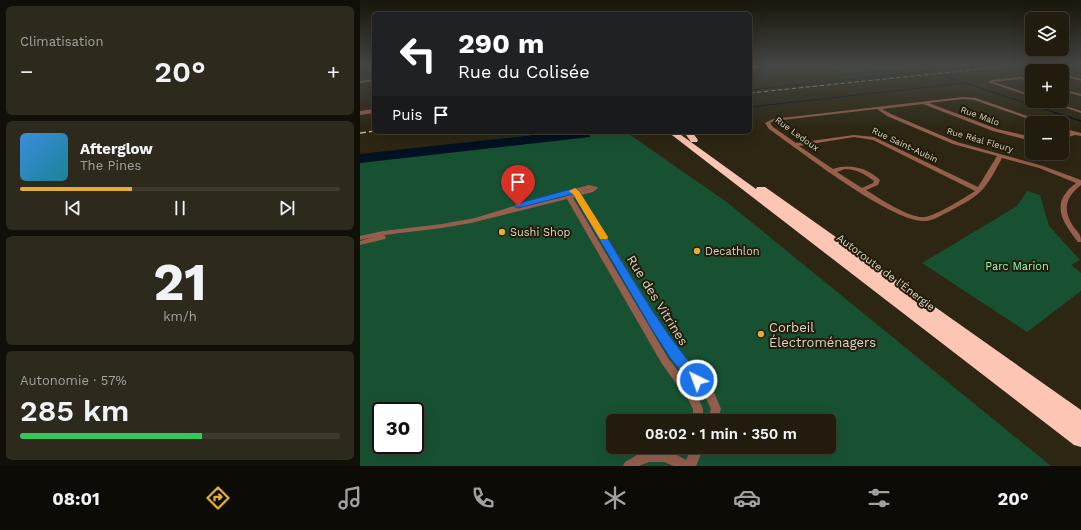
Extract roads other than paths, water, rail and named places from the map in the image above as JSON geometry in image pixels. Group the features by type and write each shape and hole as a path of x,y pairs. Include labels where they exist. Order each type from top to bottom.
{"highway":[{"name":"Autoroute de l'Énergie","path":"675,134 1081,438"},
{"name":"Autoroute de l'Énergie","path":"685,134 1081,421"},
{"path":"690,134 694,140"},
{"path":"1038,406 1081,445"}],"street":[{"path":"1007,88 1025,94"},
{"path":"1069,92 1081,95"},
{"name":"Rue Ledoux","path":"1001,155 978,191 933,217 923,220 911,218 896,211 862,190 771,128 767,123 773,120 963,98 975,99 1025,116"},
{"name":"Rue Malo","path":"924,102 995,130 1025,137"},
{"name":"Rue Réal Fleury","path":"878,108 889,115 955,143 1041,167 1080,182"},
{"path":"1069,108 1081,112"},
{"path":"360,113 372,111"},
{"path":"1069,131 1081,135"},
{"path":"1069,135 1075,133"},
{"name":"Rue Saint-Aubin","path":"796,145 854,136 874,139 977,189 978,191"},
{"path":"834,171 839,168 852,168 865,171 877,180 876,184 862,190"},
{"path":"1080,182 1065,196 1062,204 1062,211 1069,224 1081,240"},
{"path":"360,238 386,232 451,225 509,213 572,194"},
{"name":"Rue des Vitrines","path":"572,194 583,223 589,228 665,360 693,398 698,414"},
{"name":"Rue des Vitrines","path":"572,194 682,364 710,396 716,409 714,414"},
{"path":"360,243 415,229"},
{"path":"664,456 668,454"},
{"path":"690,466 695,454"},
{"path":"629,466 648,456 664,456 676,460 684,466"}],"water":[{"path":"541,134 589,134 590,137 360,163 360,154"}],"waterway":[{"path":"752,90 771,88"},
{"path":"752,107 922,88"},
{"path":"980,88 1056,113"},
{"path":"1053,112 1081,121"}],"railway":[{"path":"752,93 801,88"},
{"path":"360,133 372,131"}],"place":[{"name":"Sushi Shop","path":"502,232"},
{"name":"Decathlon","path":"697,251"},
{"name":"Corbeil Électroménagers","path":"761,334"}],"park label":[{"name":"Parc Marion","path":"1017,266"}]}
